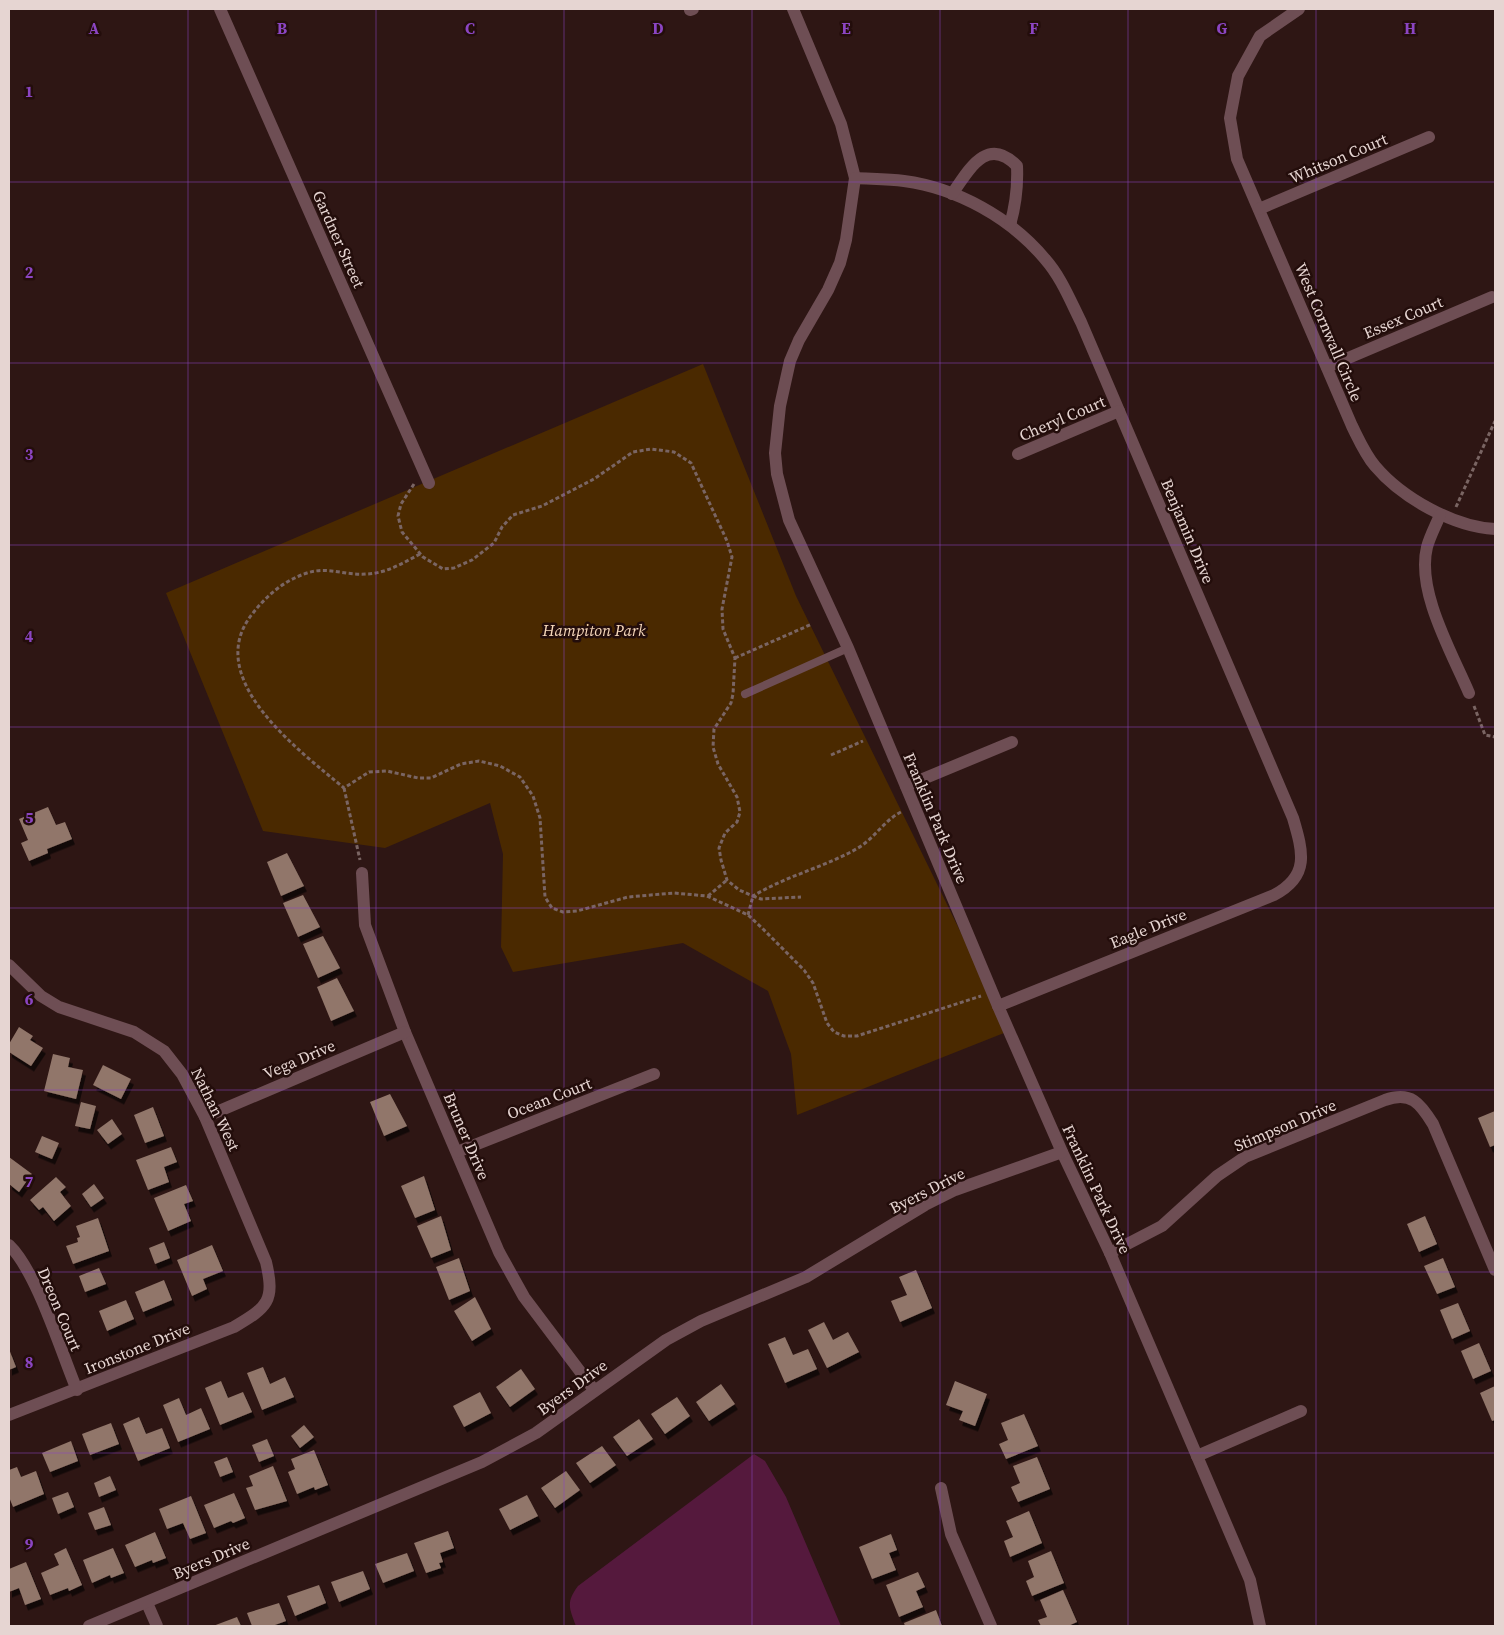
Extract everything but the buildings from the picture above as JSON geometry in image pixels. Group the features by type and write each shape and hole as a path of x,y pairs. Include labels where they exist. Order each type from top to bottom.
{"street":[{"name":"Gardner Street","path":"220,9 427,478"},
{"name":"Franklin Park Drive","path":"793,9 841,124 855,178 846,240 840,263 790,361 780,406 775,453 777,474 789,520 848,648 906,786 912,807 1062,1152 1110,1253 1250,1580 1260,1626"},
{"name":"West Cornwall Circle","path":"1299,9 1260,36 1238,76 1232,100 1232,137 1237,158 1356,434 1376,466 1390,481 1445,517 1470,526 1495,529"},
{"name":"Whitson Court","path":"1260,209 1429,137"},
{"path":"952,194 971,167 984,157 994,152 1007,156 1017,166 1018,182 1018,198 1010,225"},
{"name":"Benjamin Drive","path":"855,178 904,181 936,188 975,204 1010,225 1046,259 1060,280 1081,322 1293,818 1301,846 1301,868"},
{"name":"Essex Court","path":"1327,367 1492,297"},
{"name":"Cheryl Court","path":"1018,454 1119,411"},
{"path":"1445,517 1427,547 1427,584 1431,601 1469,693"},
{"path":"906,786 1012,742"},
{"name":"Eagle Drive","path":"998,1006 1274,895 1285,889 1301,868"},
{"name":"Bruner Drive","path":"362,873 365,925 405,1032 499,1252 524,1297 594,1390"},
{"name":"Nathan West","path":"9,965 41,996 59,1007 134,1032 164,1051 182,1074 205,1117 266,1262 270,1282 269,1298"},
{"name":"Vega Drive","path":"205,1117 405,1032"},
{"name":"Ocean Court","path":"457,1152 654,1074"},
{"name":"Stimpson Drive","path":"1110,1253 1162,1226 1217,1176 1245,1158 1385,1100 1401,1096 1410,1099 1424,1109 1433,1124 1495,1270"},
{"name":"Byers Drive","path":"89,1626 482,1462 536,1433 666,1340 701,1321 806,1277 925,1205 955,1190 1062,1152"},
{"name":"Dreon Court","path":"9,1245 23,1264 39,1295 76,1390"},
{"name":"Ironstone Drive","path":"9,1415 234,1327 257,1312 269,1298"},
{"path":"1196,1456 1301,1412"},
{"path":"941,1488 951,1534 991,1626"},
{"path":"147,1602 157,1626"}],"lane":[{"path":"745,694 848,648"}],"path":[{"path":"1445,517 1495,421"},
{"path":"427,478 407,494 398,516 402,532 420,554 443,569 454,568 472,560 494,543 502,527 513,515 542,506 594,479 633,452 651,449 674,452 691,463 727,541 732,558 722,609 723,629 735,658 731,703 714,729 713,747 718,764 737,797 740,812 736,822 725,833 719,848 726,880 761,899 801,897"},
{"path":"362,873 344,788 276,727 254,701 243,681 237,657 240,637 249,618 262,602 294,578 326,569 366,575 383,572 420,554"},
{"path":"735,658 812,624"},
{"path":"1469,693 1485,735 1495,737"},
{"path":"831,755 863,741"},
{"path":"344,788 369,772 387,771 418,778 431,778 461,764 479,761 500,766 520,777 533,796 540,818 545,897 552,908 563,912 577,912 628,897 674,893 707,896 748,915 804,970 813,983 827,1023 834,1032 844,1036 857,1036 992,992"},
{"path":"748,915 753,896 768,887 860,847 894,815 912,807"},
{"path":"707,896 726,880"}],"green space":[{"name":"Hampiton Park","path":"703,364 796,596 1009,1031 797,1115 791,1054 768,991 683,943 513,972 501,947 503,854 490,803 385,848 263,831 166,593"}],"shaded area":[{"path":"754,1454 765,1461 786,1497 841,1626 576,1626 570,1601 578,1586"}]}
